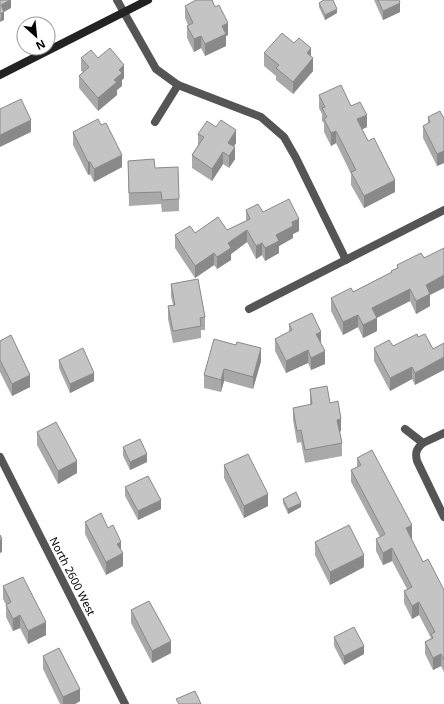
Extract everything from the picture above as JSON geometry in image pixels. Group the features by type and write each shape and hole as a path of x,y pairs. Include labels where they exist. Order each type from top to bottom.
{"street":[{"path":"117,0 156,68 178,85 261,117 284,137 296,158 346,260"},
{"path":"0,75 148,0"},
{"path":"155,122 178,85"},
{"path":"249,309 444,210"},
{"path":"405,428 423,443"},
{"path":"444,433 423,443 418,448 416,454 417,461 444,517"},
{"name":"North 2600 West","path":"0,457 125,704"}],"building":[{"path":"0,0 10,0 1,5 4,12 0,14"},
{"path":"196,0 212,0 215,7 219,5 228,23 222,26 226,34 205,44 201,36 194,39 187,26 193,23 185,6"},
{"path":"324,0 333,0 337,9 325,15 319,3"},
{"path":"378,0 399,0 400,3 383,11"},
{"path":"282,33 294,43 299,38 311,48 307,53 313,58 293,82 276,68 279,65 264,53"},
{"path":"110,48 124,65 119,70 122,73 114,80 117,82 98,98 79,76 89,67 81,58 91,50 98,58"},
{"path":"341,85 351,106 360,102 367,115 357,119 368,141 374,138 395,180 364,196 351,172 356,170 336,131 331,133 324,119 327,117 322,108 325,107 319,95"},
{"path":"21,99 31,120 0,135 0,109"},
{"path":"440,111 444,117 444,151 437,154 423,126 430,122 428,117"},
{"path":"98,119 101,125 106,123 122,155 94,169 90,162 88,162 73,132"},
{"path":"221,120 236,130 228,143 235,147 229,156 223,152 212,169 192,155 204,137 198,134 207,121 216,127"},
{"path":"154,159 155,168 178,167 179,199 162,200 161,192 129,193 128,161"},
{"path":"289,199 299,219 292,222 293,226 276,235 279,241 265,248 262,243 256,246 247,230 228,243 231,248 217,257 214,253 195,266 175,235 190,226 195,233 218,217 227,230 250,219 246,210 258,204 263,212"},
{"path":"444,248 444,275 426,285 430,294 416,301 410,289 372,308 377,318 363,325 358,315 343,322 331,298 351,288 353,292 392,272 391,271 398,268 397,265 421,253 424,258"},
{"path":"198,279 205,317 200,318 201,326 173,331 168,306 175,305 171,284"},
{"path":"312,313 321,332 316,334 325,351 311,358 308,350 286,361 275,339 292,330 289,324"},
{"path":"417,334 418,337 425,334 433,349 444,343 444,357 415,373 412,367 390,378 374,348 389,340 393,346"},
{"path":"11,335 30,375 12,384 0,360 0,341"},
{"path":"214,339 236,345 237,342 261,348 253,377 224,369 221,380 204,375"},
{"path":"83,348 94,373 70,384 59,360"},
{"path":"327,386 330,403 338,401 341,419 337,420 342,443 305,450 301,430 297,431 293,408 312,404 310,389"},
{"path":"56,422 77,461 58,471 37,432"},
{"path":"140,439 147,454 130,462 123,447"},
{"path":"372,450 412,525 406,528 423,562 428,559 444,590 444,660 441,654 433,658 425,642 433,638 431,634 435,632 419,602 412,606 404,591 412,587 392,548 383,553 376,539 385,534 351,470 361,465 357,458"},
{"path":"248,454 268,494 244,506 224,465"},
{"path":"148,476 161,500 138,511 125,487"},
{"path":"296,492 301,503 288,509 283,499"},
{"path":"101,513 108,528 113,525 121,542 117,544 123,553 106,562 85,522"},
{"path":"349,525 364,555 330,572 315,542"},
{"path":"23,577 46,622 28,631 20,615 13,619 6,605 11,602 3,586"},
{"path":"149,601 171,641 152,651 131,610"},
{"path":"354,627 364,646 344,656 334,637"},
{"path":"59,648 80,689 63,697 43,656"},
{"path":"195,691 201,704 179,704 176,699"}]}
